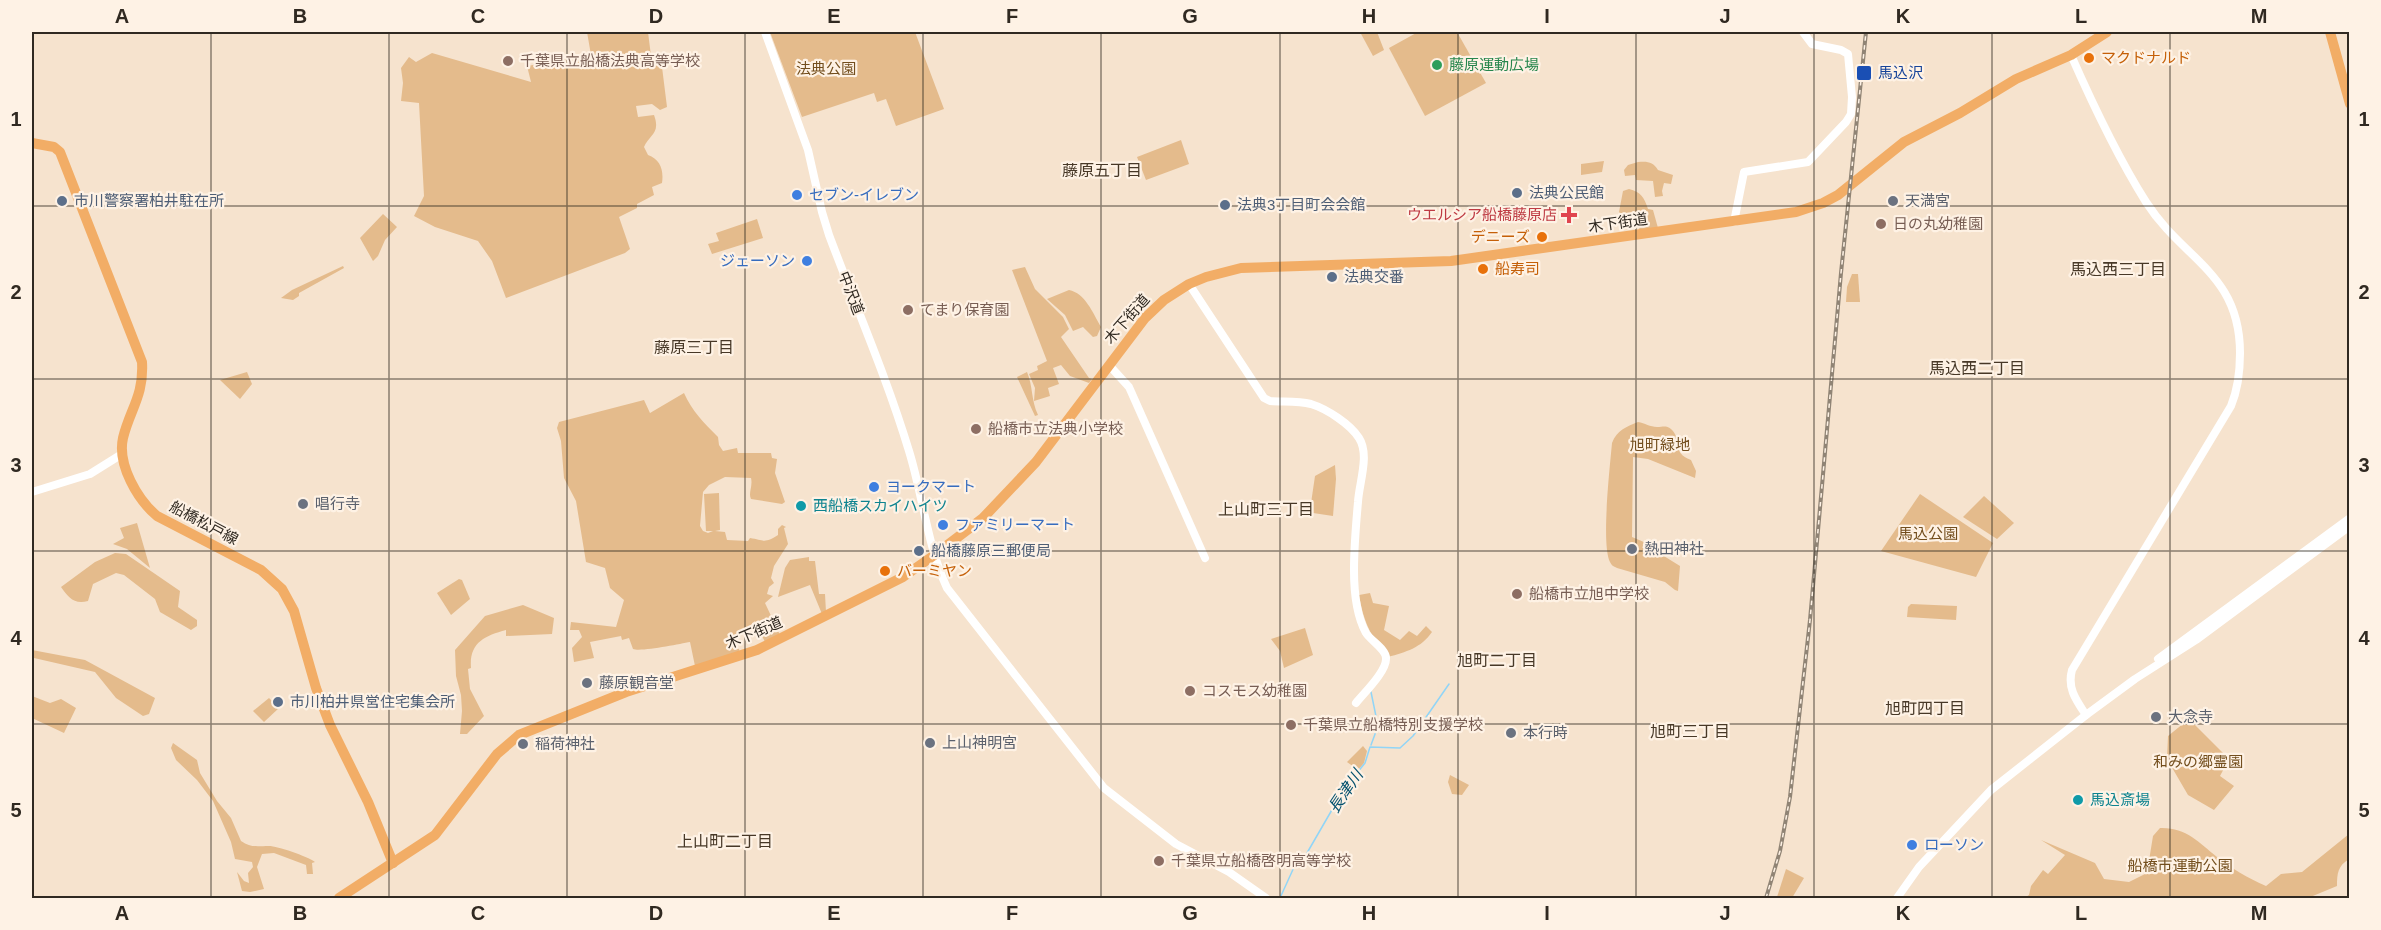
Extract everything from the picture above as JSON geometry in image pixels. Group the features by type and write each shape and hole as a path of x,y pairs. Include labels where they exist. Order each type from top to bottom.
{"main road":[{"name":"木下街道","path":"339,898 435,835 497,754 519,735 635,689 757,650 903,577 933,556 983,518 1026,472 1150,312 1189,284 1241,268 1451,261 1796,212 1829,200 1850,187 1904,142 1960,113 2016,78 2071,55 2107,32"},
{"path":"2330,32 2349,104"},
{"name":"船橋松戸線","path":"32,143 54,147 64,159 84,218 122,307 142,362 141,392 124,434 122,454 132,486 157,516 261,570 282,589 294,611 316,688 330,725 365,795 393,863"}],"street":[{"name":"中沢道","path":"765,32 808,150 829,235 907,444 918,480 933,556 953,597 1104,788 1176,844 1229,872 1266,898"},
{"path":"1734,222 1744,172 1810,161 1851,114 1852,97 1847,52 1816,46 1803,32"},
{"path":"2071,55 2105,128 2146,203 2224,289 2231,301 2238,324 2240,346 2239,379 2236,395 2230,408 2072,670 2070,687 2086,715"},
{"path":"1189,284 1264,398 1270,401 1311,404 1348,426 1362,445 1354,571 1356,603 1367,634 1386,658 1384,667 1356,703"},
{"path":"1109,365 1129,387 1205,558"},
{"path":"32,492 90,474 122,454"},
{"path":"2135,679 2144,669 2349,518"},
{"path":"1897,898 1919,867 1991,790 2086,715 2135,679 2196,640 2349,526"}],"green space":[{"path":"587,32 648,32 652,64 662,67 667,107 660,110 652,104 636,106 638,117 654,115 656,126 654,134 644,147 648,155 656,159 660,166 662,183 652,187 654,195 637,204 637,208 619,217 630,249 625,253 506,298 492,261 478,241 435,227 414,216 424,196 419,103 401,101 403,83 401,68 409,57 416,62 432,53 531,82 527,66 591,55"},
{"name":"法典公園","path":"770,32 915,32 944,109 896,126 886,99 877,102 874,93 802,117"},
{"path":"1360,32 1377,32 1384,50 1373,56"},
{"name":"藤原運動広場","path":"1418,32 1457,32 1486,83 1425,116 1389,48"},
{"path":"1181,140 1189,164 1146,180 1137,157"},
{"path":"1604,161 1602,172 1581,175 1581,164"},
{"path":"1638,162 1650,163 1658,170 1673,175 1671,184 1664,183 1663,196 1655,197 1653,181 1636,180 1635,175 1625,176 1624,170 1628,165"},
{"path":"1629,189 1639,193 1648,209 1653,210 1658,228 1639,230 1640,225 1636,224 1634,216 1621,215 1619,212 1623,191"},
{"path":"383,214 397,227 385,240 378,256 373,261 360,238"},
{"path":"757,219 763,238 712,254 708,244 719,241 716,233"},
{"path":"343,266 344,268 299,293 299,296 293,300 281,298 292,290"},
{"path":"1025,267 1035,289 1063,317 1069,329 1061,337 1089,378 1092,379 1089,383 1070,376 1061,365 1053,368 1059,384 1048,388 1050,396 1034,401 1035,388 1029,374 1038,370 1037,366 1047,361 1012,270"},
{"path":"1852,274 1858,274 1860,302 1846,302 1847,287"},
{"path":"1069,290 1080,295 1092,310 1101,327 1097,336 1093,337 1083,327 1073,331 1065,315 1047,299"},
{"path":"247,372 252,384 240,399 220,380"},
{"path":"1027,372 1038,415 1035,416 1017,377"},
{"path":"684,393 703,422 718,437 723,451 737,448 738,453 771,453 772,458 777,459 775,473 785,502 782,504 751,499 751,478 725,477 709,485 703,492 700,526 708,533 713,531 706,531 704,494 719,493 720,530 715,531 725,532 727,540 748,541 750,538 767,540 778,535 778,529 782,525 786,527 784,528 788,544 774,566 771,578 774,583 769,587 767,594 773,596 765,603 780,635 765,642 755,621 735,639 734,648 739,649 740,653 695,666 690,642 637,650 633,649 629,638 622,640 621,636 590,642 594,658 574,662 572,648 582,637 579,630 570,630 571,622 616,627 624,600 610,588 605,568 586,562 576,501 564,478 561,441 557,428 559,422 644,400 650,413"},
{"name":"旭町緑地","path":"1638,422 1671,429 1681,454 1691,460 1696,471 1695,478 1648,459 1633,457 1632,537 1658,548 1659,553 1680,566 1678,591 1665,582 1617,568 1610,562 1607,553 1607,505 1612,443 1619,432"},
{"path":"1335,465 1333,516 1313,513 1310,510 1315,476"},
{"name":"馬込公園","path":"1920,494 1993,543 1976,577 1881,551"},
{"name":"馬込公園","path":"1984,496 2014,523 1997,539 1963,517"},
{"path":"137,523 150,568 127,549 113,544 124,538 120,528"},
{"path":"115,553 126,554 180,591 178,607 197,620 197,626 191,630 160,612 155,599 124,575 116,573 93,584 88,601 79,602 66,594 61,587 95,562"},
{"path":"809,557 809,561 815,561 819,594 825,594 826,612 822,614 810,585 778,597 785,568 790,560"},
{"path":"459,579 462,580 470,599 451,615 437,593"},
{"path":"1370,593 1373,603 1389,606 1384,630 1400,640 1409,631 1417,636 1426,626 1432,632 1418,646 1388,657 1372,635 1363,613 1359,595"},
{"path":"1911,604 1957,606 1956,620 1907,617 1908,607"},
{"path":"523,605 554,618 552,634 506,636 506,630 479,642 473,652 471,668 468,669 470,689 484,716 467,734 460,734 462,711 456,676 455,650 485,616"},
{"path":"1305,628 1313,655 1284,668 1280,651 1271,639"},
{"path":"32,650 85,660 155,698 149,714 143,716 116,698 95,672 34,658"},
{"path":"32,696 50,703 61,699 76,708 64,733 32,718"},
{"path":"269,698 279,708 264,722 253,711"},
{"name":"和みの郷霊園","path":"2189,719 2229,759 2220,776 2234,786 2214,810 2188,795 2167,759 2168,736"},
{"path":"173,743 197,760 200,773 217,801 231,818 241,841 251,846 269,846 306,857 315,862 312,863 313,874 307,874 306,865 274,853 262,854 257,867 264,889 242,891 237,872 244,881 249,883 248,873 253,867 252,862 235,859 231,842 213,801 197,780 176,760 171,748"},
{"path":"1363,746 1367,751 1364,763 1358,770 1347,762"},
{"path":"1450,775 1469,785 1462,795 1452,794 1448,782"},
{"name":"船橋市運動公園","path":"2160,828 2177,830 2191,836 2228,865 2266,886 2281,874 2302,872 2349,834 2349,859 2342,864 2339,870 2337,886 2308,898 2024,898 2029,895 2031,886 2043,870 2048,874 2065,855 2041,840 2095,863 2104,879 2129,882 2147,873 2153,836"},
{"path":"1786,869 1804,878 1792,898 1777,897"}],"waterway":[{"name":"長津川","path":"1280,898 1295,865 1307,853 1344,789 1365,763 1370,747 1400,748 1413,736 1449,684"},
{"path":"1371,692 1378,726 1371,745"}],"railway":[{"path":"1766,898 1780,851 1790,797 1810,620 1841,273 1866,32"}],"place":[{"name":"マクドナルド","path":"2089,58"},
{"name":"千葉県立船橋法典高等学校","path":"508,61"},
{"name":"藤原運動広場","path":"1437,65"},
{"name":"馬込沢","path":"1864,73"},
{"name":"法典公民館","path":"1517,193"},
{"name":"セブン-イレブン","path":"797,195"},
{"name":"市川警察署柏井駐在所","path":"62,201"},
{"name":"天満宮","path":"1893,201"},
{"name":"法典3丁目町会会館","path":"1225,205"},
{"name":"ウエルシア船橋藤原店","path":"1569,215"},
{"name":"日の丸幼稚園","path":"1881,224"},
{"name":"デニーズ","path":"1542,237"},
{"name":"ジェーソン","path":"807,261"},
{"name":"船寿司","path":"1483,269"},
{"name":"法典交番","path":"1332,277"},
{"name":"てまり保育園","path":"908,310"},
{"name":"船橋市立法典小学校","path":"976,429"},
{"name":"ヨークマート","path":"874,487"},
{"name":"唱行寺","path":"303,504"},
{"name":"西船橋スカイハイツ","path":"801,506"},
{"name":"ファミリーマート","path":"943,525"},
{"name":"熱田神社","path":"1632,549"},
{"name":"船橋藤原三郵便局","path":"919,551"},
{"name":"バーミヤン","path":"885,571"},
{"name":"船橋市立旭中学校","path":"1517,594"},
{"name":"藤原観音堂","path":"587,683"},
{"name":"コスモス幼稚園","path":"1190,691"},
{"name":"市川柏井県営住宅集会所","path":"278,702"},
{"name":"大念寺","path":"2156,717"},
{"name":"千葉県立船橋特別支援学校","path":"1291,725"},
{"name":"本行時","path":"1511,733"},
{"name":"上山神明宮","path":"930,743"},
{"name":"稲荷神社","path":"523,744"},
{"name":"馬込斎場","path":"2078,800"},
{"name":"ローソン","path":"1912,845"},
{"name":"千葉県立船橋啓明高等学校","path":"1159,861"}],"district":[{"name":"藤原五丁目","path":"1102,170"},
{"name":"馬込西三丁目","path":"2118,269"},
{"name":"藤原三丁目","path":"694,347"},
{"name":"馬込西二丁目","path":"1977,368"},
{"name":"上山町三丁目","path":"1266,509"},
{"name":"旭町二丁目","path":"1497,660"},
{"name":"旭町四丁目","path":"1925,708"},
{"name":"旭町三丁目","path":"1690,731"},
{"name":"上山町二丁目","path":"725,841"}]}
